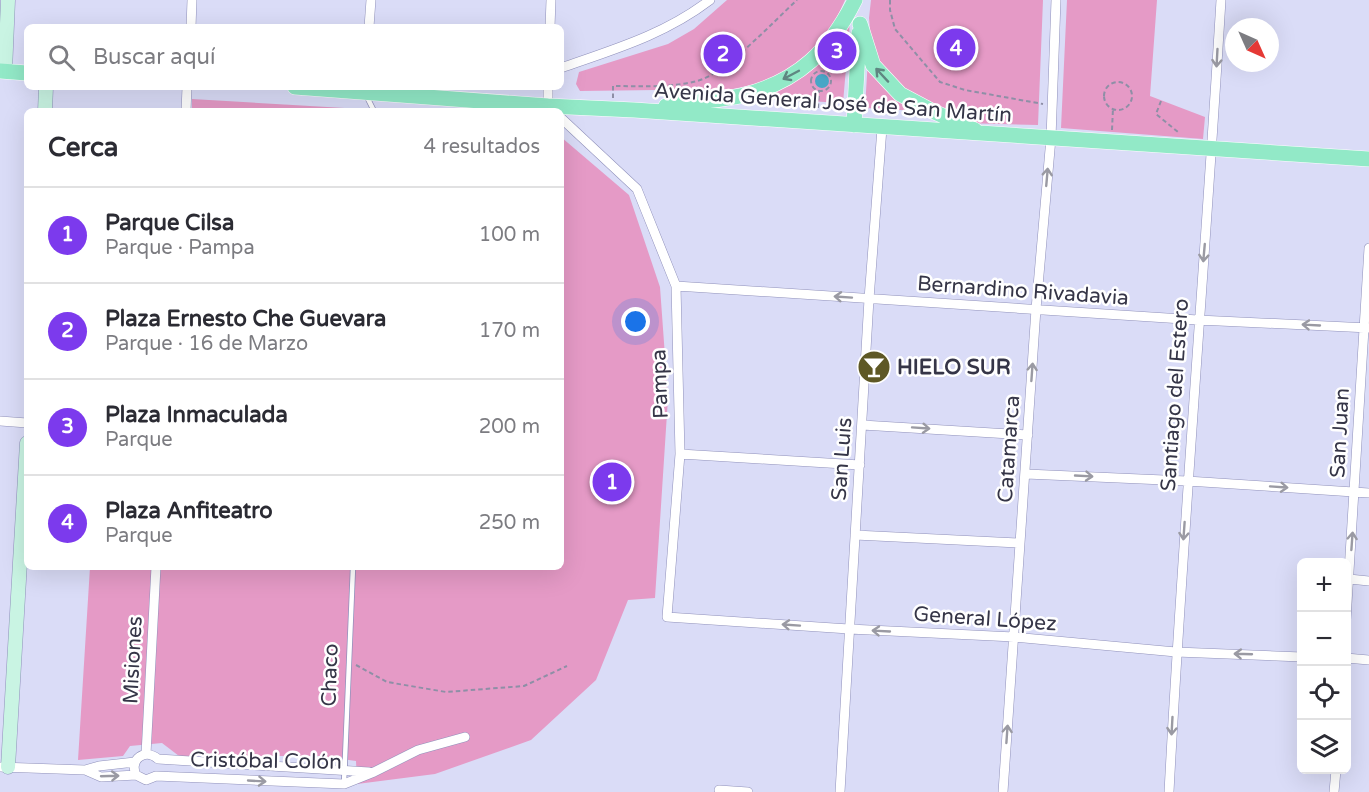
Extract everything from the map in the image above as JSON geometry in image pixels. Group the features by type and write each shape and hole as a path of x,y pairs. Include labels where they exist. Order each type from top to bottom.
{"main road":[{"path":"8,0 3,71 24,72"},
{"path":"634,110 743,95 797,74 822,52 842,24 855,0"},
{"path":"854,125 861,0"},
{"path":"860,24 873,65 900,94 986,135"},
{"path":"45,108 46,90"},
{"name":"Avenida General José de San Martín","path":"374,90 541,108"},
{"name":"Avenida General José de San Martín","path":"564,109 634,110 1369,159"},
{"path":"4,767 24,485"}],"street":[{"path":"190,24 192,0"},
{"path":"369,24 371,0"},
{"path":"550,24 551,0"},
{"path":"564,67 648,37 686,18 711,0"},
{"name":"Catamarca","path":"1003,792 1050,138 1056,0"},
{"name":"Santiago del Estero","path":"1168,792 1187,481 1221,0"},
{"path":"186,108 187,90"},
{"path":"548,90 550,108"},
{"name":"Pampa","path":"564,121 637,189 676,286 680,454 667,617"},
{"name":"San Luis","path":"840,792 869,299 882,128"},
{"name":"San Juan","path":"1350,558 1369,248"},
{"name":"Bernardino Rivadavia","path":"676,286 1198,320 1366,328"},
{"path":"0,421 24,423"},
{"path":"862,424 1028,435"},
{"path":"680,454 860,465"},
{"path":"1026,474 1187,481 1369,493"},
{"path":"855,535 1020,543"},
{"name":"Misiones","path":"146,754 156,570"},
{"path":"1351,579 1369,580"},
{"name":"General López","path":"667,617 1014,637 1176,652 1297,657"},
{"path":"1351,658 1369,660"},
{"name":"Cristóbal Colón","path":"85,770 101,777 136,775 146,780 156,776 344,784 418,750 465,737"},
{"name":"Cristóbal Colón","path":"4,767 85,770 135,762 141,755 146,754 158,759 344,772 374,772"},
{"name":"Cristóbal Colón","path":"156,776 160,768 158,759"},
{"path":"135,762 136,775"},
{"path":"1334,792 1336,774"},
{"path":"719,790 748,792"}],"lane":[{"path":"365,90 373,108"},
{"name":"Chaco","path":"344,784 353,570"}],"path":[{"path":"612,109 614,86 679,85 700,81 716,72 730,62 797,0"},
{"path":"890,0 895,29 940,82 965,90 1052,105"},
{"path":"824,72 831,78 831,84 827,89 819,90 812,85 812,79 815,73 824,72"},
{"path":"1121,82 1131,91 1131,100 1126,107 1113,108 1106,103 1104,94 1112,84 1121,82"},
{"path":"817,122 819,90"},
{"path":"1161,101 1156,114 1180,134"},
{"path":"1111,142 1113,108"},
{"path":"348,660 387,682 447,692 524,686 567,666"}],"shaded area":[{"path":"727,0 845,0 833,26 801,63 761,83 733,89 580,91 576,84 579,72 668,44 694,29"},
{"path":"871,0 1043,0 1038,125 962,123 932,111 873,65 869,18"},
{"path":"1067,0 1157,0 1150,96 1205,117 1203,139 1061,128"},
{"path":"850,21 843,103 751,98"},
{"path":"868,59 919,111 865,108"},
{"path":"192,99 345,108 192,108"},
{"path":"564,140 629,195 660,287 668,398 655,598 628,600 596,680 531,740 435,774 357,784 356,761 320,756 179,756 162,743 130,746 123,756 78,760 90,570 564,570"}],"water":[{"path":"819,74 825,74 829,81 825,88 819,88 815,84 815,78"}],"place":[{"name":"Plaza Anfiteatro","path":"956,48"},
{"name":"Plaza Inmaculada","path":"837,51"},
{"name":"Plaza Ernesto Che Guevara","path":"723,54"},
{"name":"HIELO SUR","path":"874,367"},
{"name":"Parque Cilsa","path":"612,482"}]}
